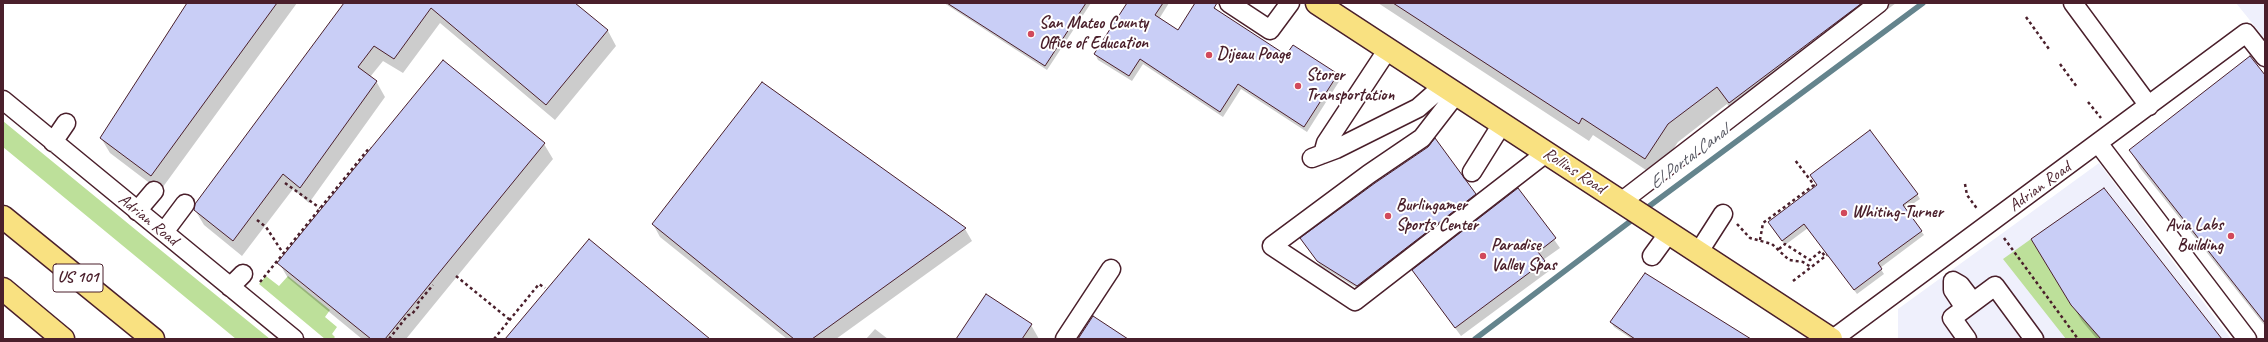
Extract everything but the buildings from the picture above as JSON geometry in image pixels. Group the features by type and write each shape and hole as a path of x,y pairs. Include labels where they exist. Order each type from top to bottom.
{"main road":[{"name":"Rollins Road","path":"1317,3 1832,339"},
{"name":"US 101","path":"3,217 153,339"},
{"path":"3,289 63,339"},
{"path":"25,307 58,339"}],"street":[{"path":"1229,3 1270,30 1290,3"},
{"path":"1624,204 1879,3"},
{"path":"2072,3 2149,106"},
{"name":"Adrian Road","path":"1832,339 2246,33 2265,57"},
{"path":"1388,49 1318,156 1418,108 1449,90"},
{"path":"1449,90 1422,138 1369,174 1272,246 1355,301 1546,153"},
{"name":"Adrian Road","path":"3,100 294,339"},
{"path":"53,142 66,123"},
{"path":"1472,172 1502,124"},
{"path":"2098,143 2247,339"},
{"path":"137,210 154,191"},
{"path":"164,232 185,204"},
{"path":"1698,253 1728,216"},
{"path":"1652,256 1660,228"},
{"path":"1938,262 1952,281 1953,290 1969,305"},
{"path":"1065,339 1111,269"},
{"path":"230,287 243,274"},
{"path":"1968,339 1952,318 1994,286 2034,339"}],"path":[{"path":"2026,18 2049,48"},
{"path":"2060,64 2077,87"},
{"path":"2088,102 2098,114"},
{"path":"257,285 370,147"},
{"path":"1760,240 1763,223 1814,185 1795,160"},
{"path":"285,183 320,208"},
{"path":"1965,184 1966,195 1976,207"},
{"path":"1728,216 1747,236 1772,244 1789,260 1803,262 1811,267"},
{"path":"257,220 266,227 283,253"},
{"path":"2004,238 2078,339"},
{"path":"1778,249 1785,244 1810,260 1821,251 1826,255 1792,281"},
{"path":"456,276 510,320"},
{"path":"494,339 539,284 545,288"},
{"path":"389,339 408,315 411,315 433,285"}],"shaded area":[{"path":"2236,3 2265,3 2265,39"},
{"path":"2099,163 2231,339 1898,338 1898,309"}],"green space":[{"path":"3,121 270,339 236,339 3,147"},
{"path":"2031,239 2071,305 2101,339 2066,339 2003,259"},
{"path":"266,276 279,286 288,276 330,310 325,317 337,327 332,334 335,337 333,339 325,339 259,284"}],"waterway":[{"name":"El Portal Canal","path":"1644,210 1923,3"},
{"name":"El Portal Canal","path":"1475,339 1636,217"}],"place":[{"name":"San Mateo County Office of Education","path":"1031,34"},
{"name":"Dijeau Poage","path":"1209,55"},
{"name":"Storer Transportation","path":"1298,86"},
{"name":"Whiting-Turner","path":"1844,213"},
{"name":"Burlingamer Sports Center","path":"1388,216"},
{"name":"Avia Labs Building","path":"2231,236"},
{"name":"Paradise Valley Spas","path":"1483,256"}]}
